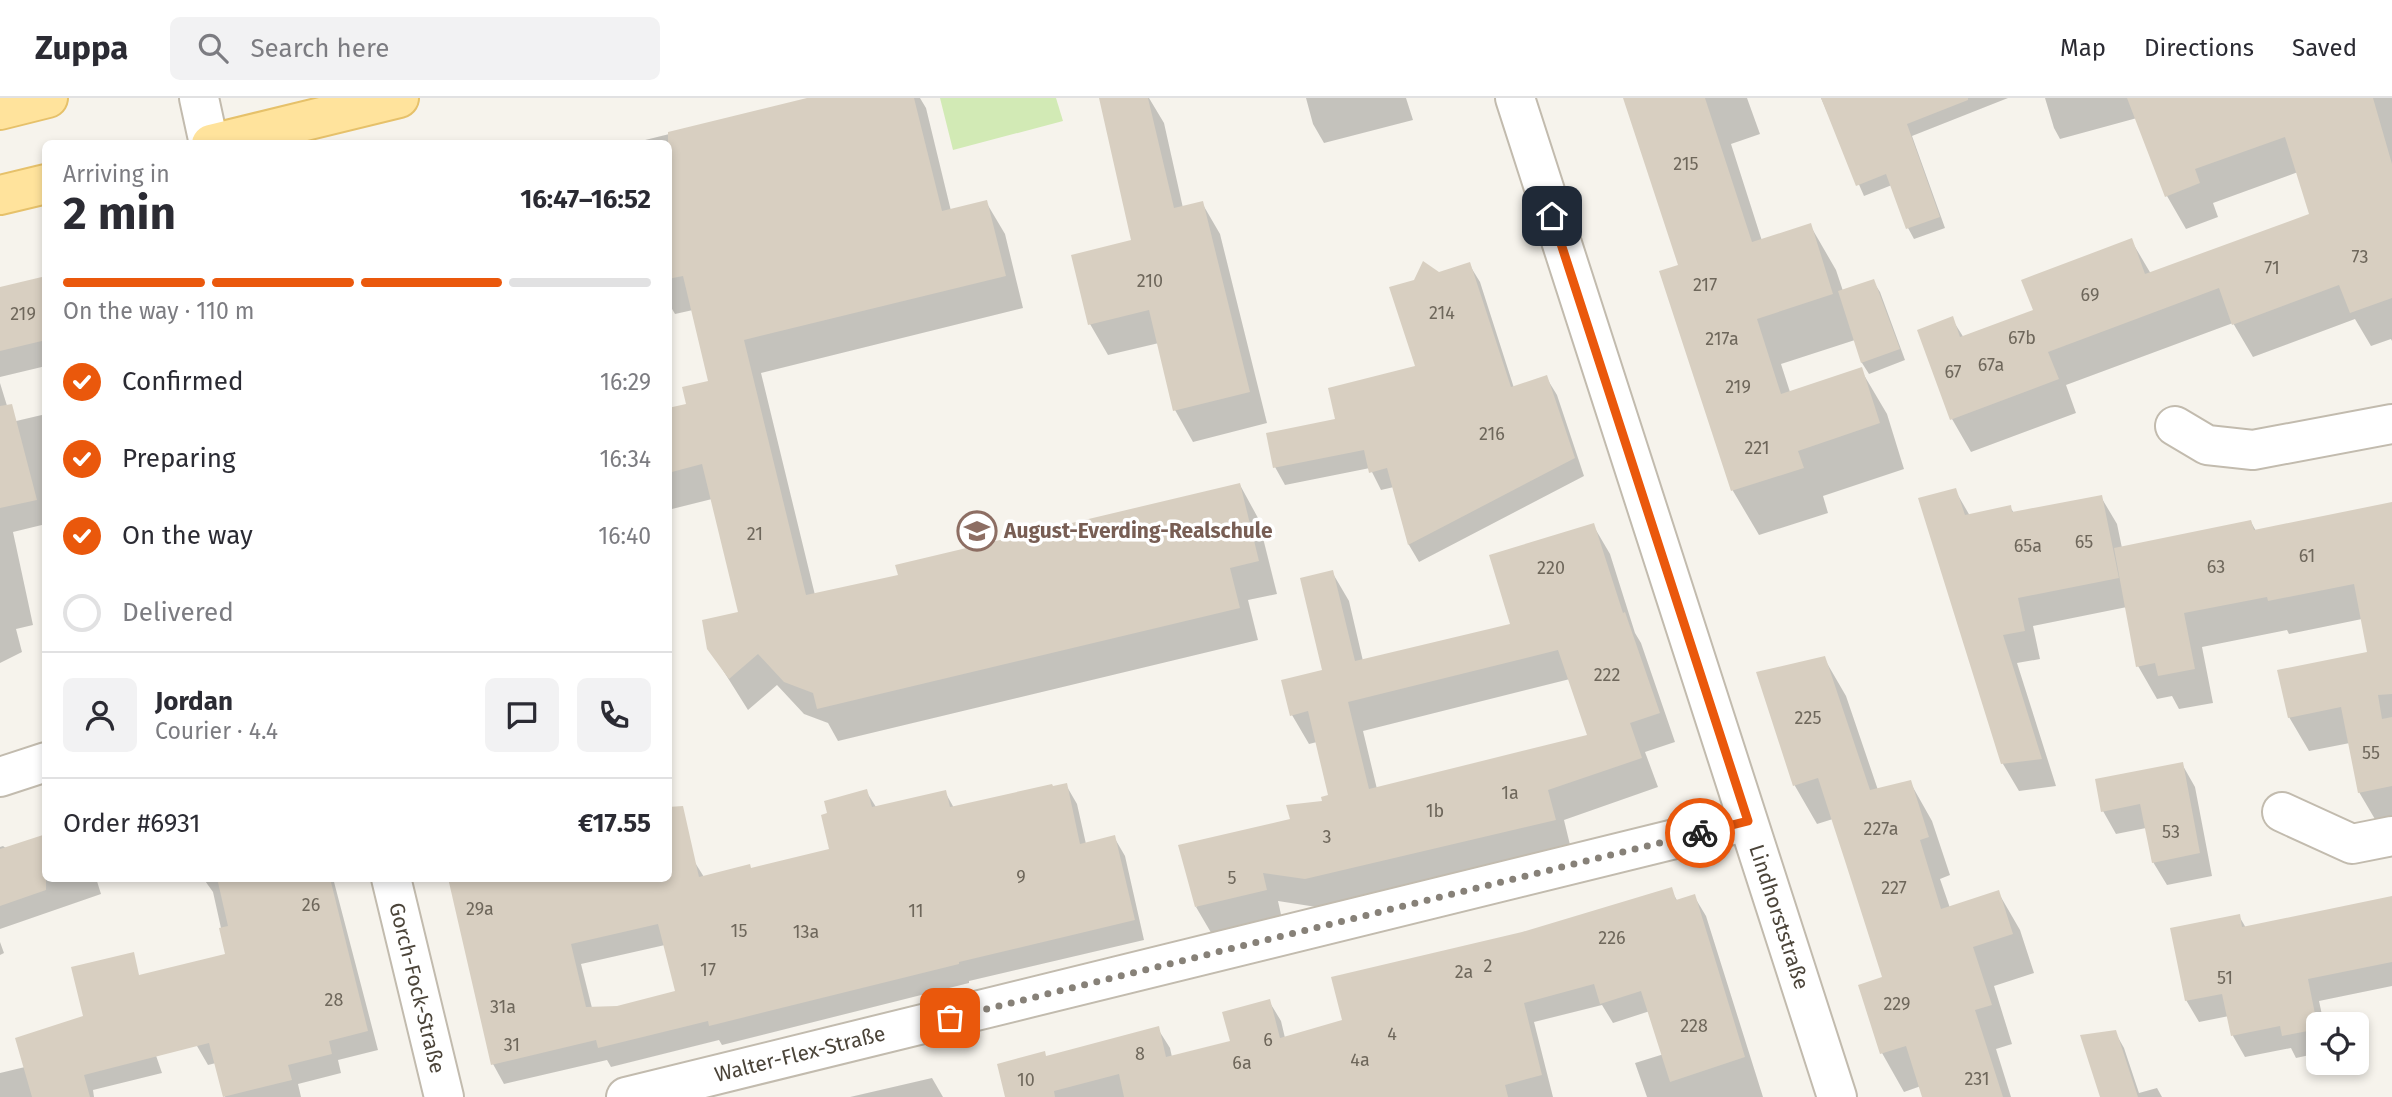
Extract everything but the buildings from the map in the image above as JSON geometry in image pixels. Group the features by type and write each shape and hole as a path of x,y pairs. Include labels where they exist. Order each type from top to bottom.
{"main road":[{"path":"0,110 48,98"},
{"path":"226,140 399,98"},
{"path":"0,195 42,185"}],"street":[{"path":"199,98 209,140"},
{"name":"Lindhorststraße","path":"1514,98 1836,1097"},
{"path":"2175,426 2207,445 2253,450 2392,424"},
{"path":"0,778 42,763"},
{"path":"2282,813 2352,844 2392,836"},
{"name":"Walter-Flex-Straße","path":"626,1097 1748,821"},
{"name":"Gorch-Fock-Straße","path":"392,882 444,1097"}],"green space":[{"path":"940,98 1056,98 1063,121 953,150"}],"way so far":[{"path":"950,1018 1700,833"}],"place":[{"name":"August-Everding-Realschule","path":"977,531"}],"route":[{"path":"1552,216 1748,821 1700,833"}]}
